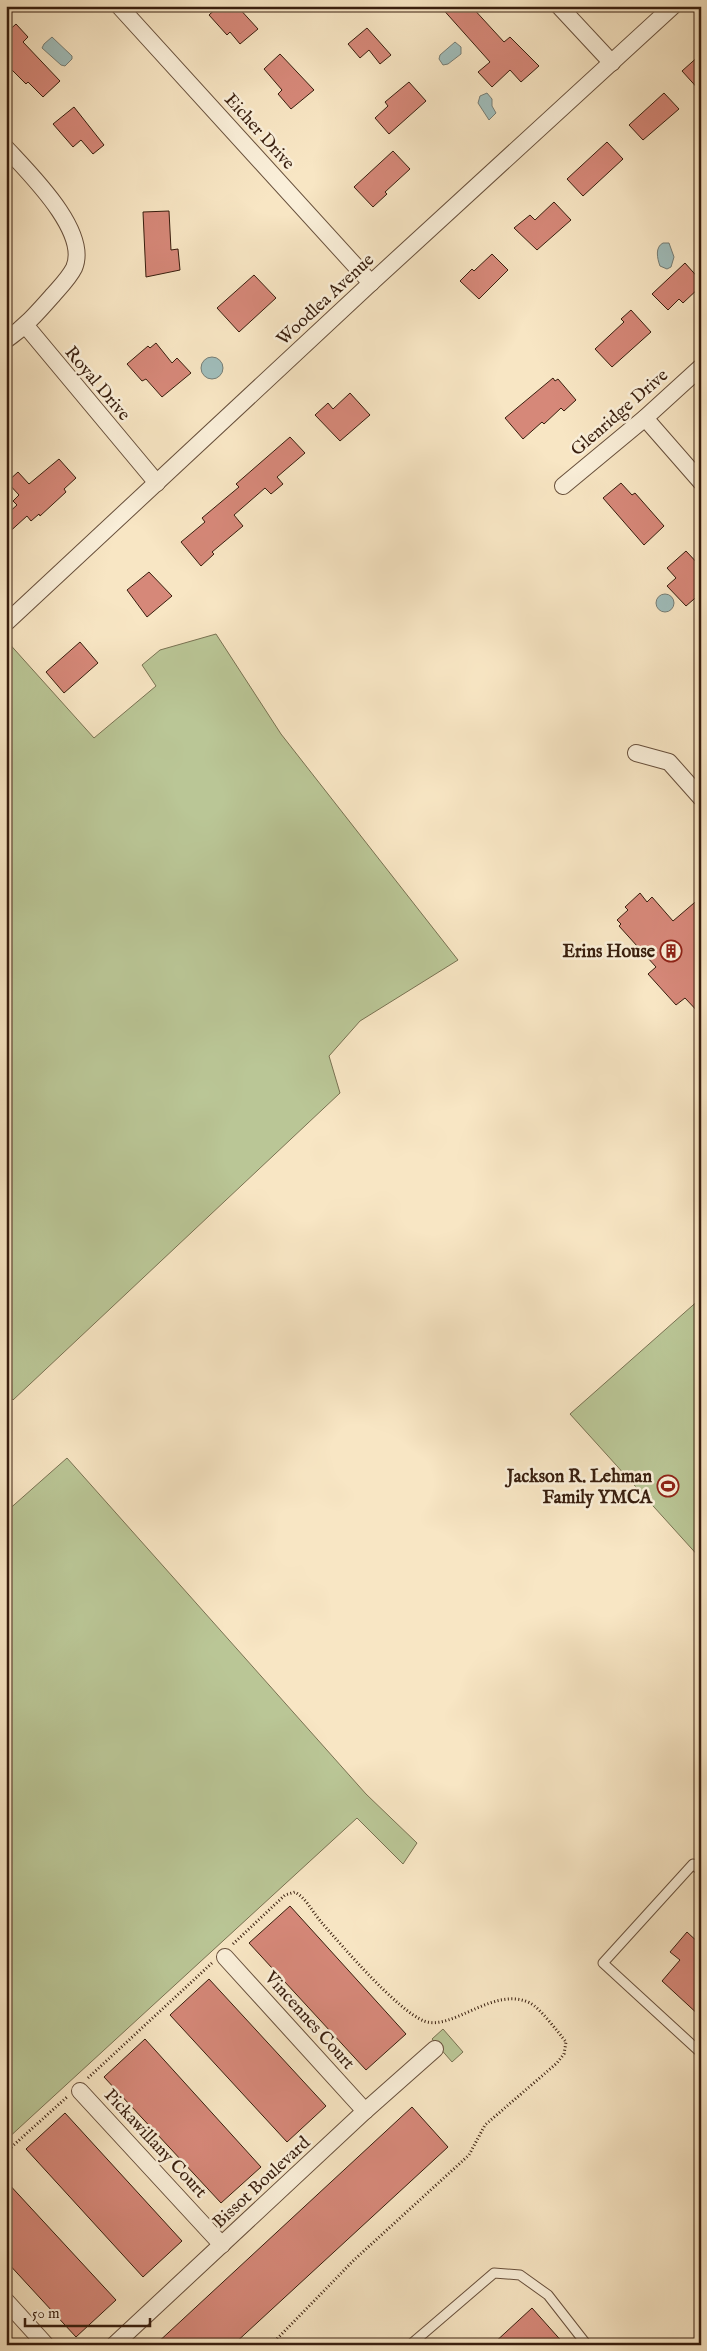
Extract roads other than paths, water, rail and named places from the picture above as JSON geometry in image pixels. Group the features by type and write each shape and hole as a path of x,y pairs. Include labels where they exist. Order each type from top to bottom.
{"street":[{"name":"Eicher Drive","path":"119,6 371,283"},
{"path":"559,6 612,63"},
{"name":"Woodlea Avenue","path":"7,622 371,283 673,6"},
{"path":"6,148 61,210 77,249 74,268 26,326 6,340"},
{"name":"Royal Drive","path":"26,326 157,483"},
{"name":"Glenridge Drive","path":"563,486 645,418 701,367"},
{"path":"645,418 701,482"},
{"path":"636,753 669,762 701,798"},
{"name":"Vincennes Court","path":"225,1957 365,2111"},
{"name":"Bissot Boulevard","path":"114,2345 365,2111 436,2049"},
{"name":"Pickawillany Court","path":"80,2091 222,2245"},
{"path":"6,2301 46,2345"}],"lane":[{"path":"701,1871 693,1864 603,1963 701,2053"},
{"path":"410,2345 494,2273 520,2275 548,2295 587,2345"}],"water":[{"path":"52,37 72,56 72,59 65,66 61,65 42,48"},
{"path":"455,42 461,47 461,54 448,64 443,65 439,59 440,55"},
{"path":"487,93 492,99 492,106 496,113 489,120 478,103 480,96"},
{"path":"663,243 669,243 674,257 671,267 667,269 660,266 658,256 659,247"},
{"path":"212,357 220,360 223,368 220,376 212,379 204,376 201,368 204,360"},
{"path":"661,594 669,594 674,599 672,610 661,612 656,607 656,599"}],"place":[{"name":"Erins House","path":"671,951"},
{"name":"Jackson R. Lehman Family YMCA","path":"668,1486"}]}
